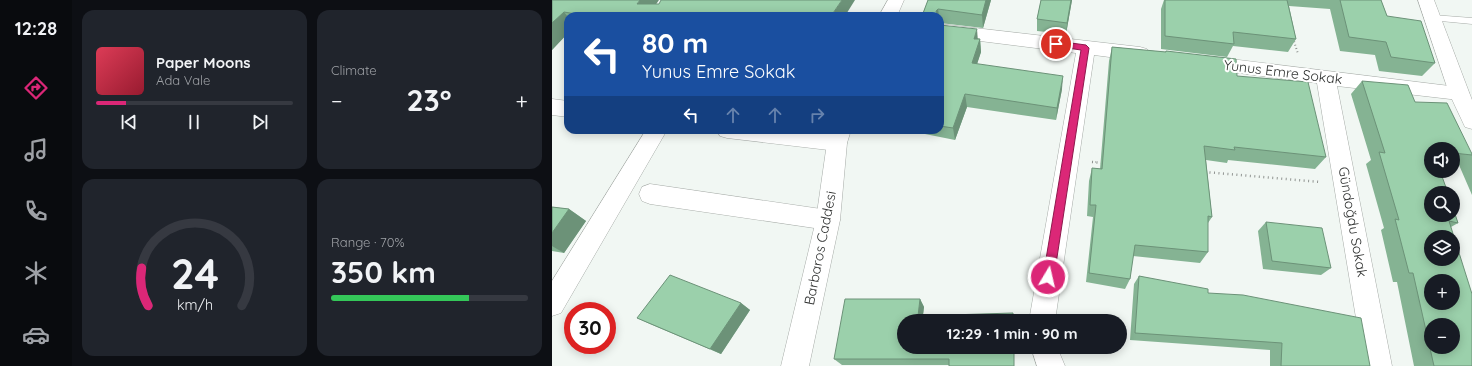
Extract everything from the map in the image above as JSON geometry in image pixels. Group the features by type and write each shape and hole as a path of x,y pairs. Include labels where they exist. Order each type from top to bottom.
{"street":[{"path":"890,12 896,0"},
{"path":"1426,0 1459,93 1472,121"},
{"path":"944,30 1156,56"},
{"path":"1043,314 1086,48"},
{"name":"Yunus Emre Sokak","path":"1187,60 1459,93"},
{"name":"Gündoğdu Sokak","path":"1326,78 1378,366"},
{"path":"552,107 564,108"},
{"path":"552,304 655,134"},
{"path":"802,134 839,136"},
{"name":"Barbaros Caddesi","path":"795,366 828,220 839,136"},
{"path":"650,194 828,220"},
{"path":"1047,354 1051,366"}],"lane":[{"path":"1433,18 1472,21"}],"path":[{"path":"1292,35 1300,62 1326,78"},
{"path":"1067,159 1105,163"},
{"path":"1204,172 1346,184"}],"building":[{"path":"552,0 640,0 637,4 659,4 661,0 842,0 834,12 564,12 552,23"},
{"path":"928,0 986,0 982,15 938,9 936,12 924,12"},
{"path":"1041,0 1071,0 1067,23 1037,19"},
{"path":"1165,0 1287,0 1296,39 1233,32 1234,44 1165,36"},
{"path":"1340,0 1381,0 1387,16 1421,21 1435,63 1391,57 1386,42 1349,37"},
{"path":"944,25 977,29 974,39 980,39 972,63 1063,76 1057,108 965,94 953,128 944,127"},
{"path":"1112,47 1166,51 1236,59 1237,76 1308,82 1326,157 1234,147 1235,150 1204,146 1212,217 1208,216 1208,252 1135,245 1130,279 1089,273 1096,205 1090,205 1092,168 1102,169"},
{"path":"1362,81 1408,85 1415,102 1447,103 1472,154 1460,154 1460,142 1424,142 1424,178 1443,178 1445,186 1424,186 1424,222 1449,222 1452,230 1424,230 1424,266 1460,266 1460,256 1472,294 1472,366 1434,366 1431,354 1460,354 1460,318 1424,318 1424,322 1413,273 1409,273 1395,219 1399,220 1379,152 1385,153"},
{"path":"552,207 569,209 552,233"},
{"path":"1266,222 1322,228 1331,268 1272,261"},
{"path":"670,275 741,303 710,349 637,318"},
{"path":"1139,276 1208,289 1208,293 1243,295 1361,318 1370,366 1281,366 1282,343 1135,333"},
{"path":"845,299 920,299 918,314 897,314 897,354 1014,354 1014,366 949,366 949,359 834,359"},
{"path":"1013,313 1013,314 981,314"}],"route":[{"path":"1048,277 1086,48 1056,44"}]}
